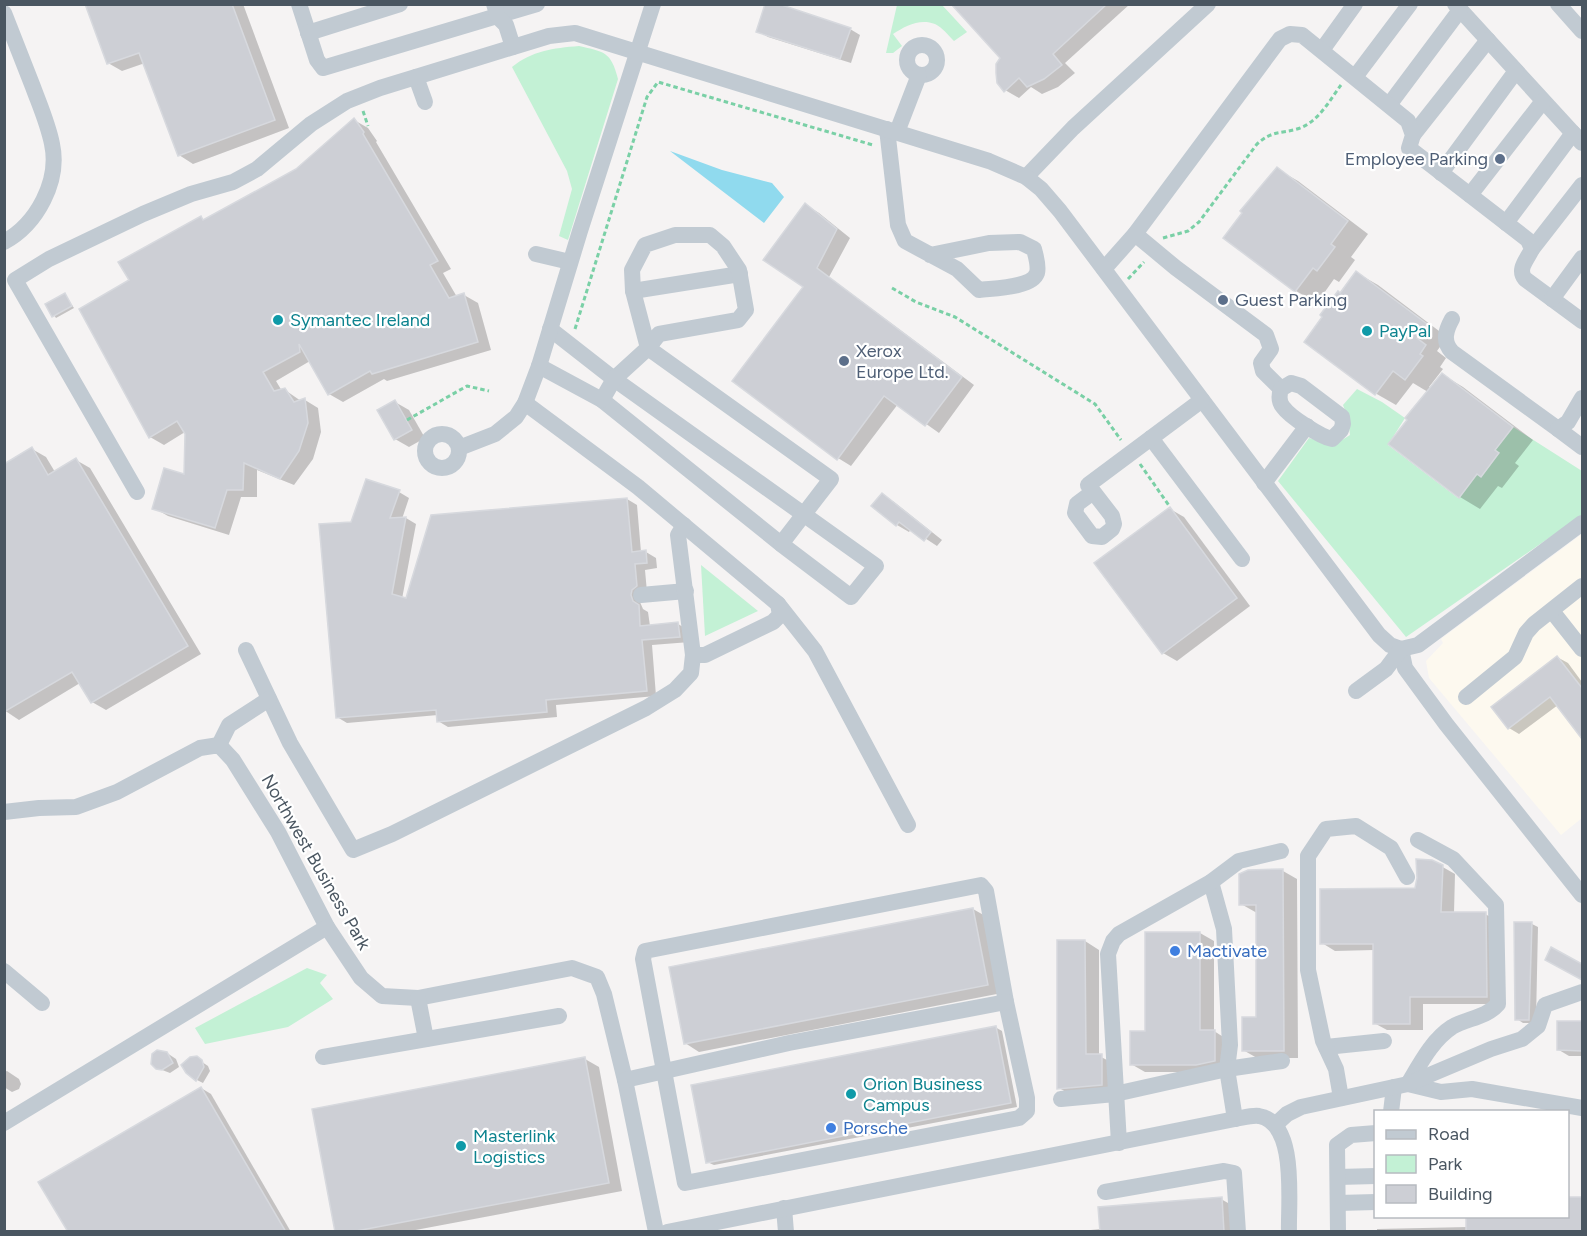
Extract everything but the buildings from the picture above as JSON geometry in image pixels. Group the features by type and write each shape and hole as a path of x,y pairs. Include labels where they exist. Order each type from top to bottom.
{"street":[{"path":"299,4 317,60 323,68 496,11 537,4"},
{"path":"308,33 400,4"},
{"path":"459,448 495,434 516,417 525,403 539,366 652,4"},
{"path":"1026,177 1073,128 1208,4"},
{"path":"1322,50 1355,4"},
{"path":"1352,75 1410,4"},
{"path":"1558,4 1582,31"},
{"path":"1389,105 1458,7 1578,138 1506,223"},
{"path":"496,11 495,28 507,49"},
{"path":"4,13 45,118 53,146 53,170 46,196 32,219 12,238 4,242"},
{"path":"137,492 15,280 49,259 143,214 191,194 232,182 257,169 311,124 347,101 549,36 575,33 989,161 1026,177 1041,189 1060,211 1379,635 1390,645 1401,649 1418,645 1582,523"},
{"path":"1104,269 1134,234 1280,39 1290,34 1302,35 1389,105 1408,121 1413,135"},
{"path":"1488,40 1413,135 1409,148 1528,240 1532,249"},
{"path":"1441,173 1516,71"},
{"path":"919,75 892,131 890,150 898,225 905,241 930,255 957,269 979,290 1028,283 1036,275 1038,266 1034,249 1020,242 989,243 930,255"},
{"path":"416,77 425,102"},
{"path":"1470,195 1544,101"},
{"path":"1582,185 1532,249 1521,269 1521,274 1525,279 1582,321"},
{"path":"1134,234 1266,335 1271,349 1262,363 1263,371 1281,389"},
{"path":"602,400 614,379 648,348 659,334 738,320 746,310 740,274 723,246 710,235 675,236 645,245 632,270 633,291 648,348 831,479 781,543"},
{"path":"536,254 570,262"},
{"path":"1552,299 1582,258"},
{"path":"633,291 740,274"},
{"path":"1452,319 1446,329 1447,346 1452,352 1582,447"},
{"path":"539,366 602,400 851,597 876,566 804,512 614,379 550,329"},
{"path":"1291,383 1301,386 1342,417 1341,430 1332,439 1323,437 1307,426 1283,408 1279,397 1281,389 1291,383"},
{"path":"1558,429 1568,422 1582,398"},
{"path":"1094,492 1088,485 1202,400"},
{"path":"525,403 638,487 778,604 815,651 908,825"},
{"path":"1264,483 1307,426"},
{"path":"1151,438 1242,559"},
{"path":"246,651 290,743 353,850 392,834 646,708 675,690 691,673 693,655 678,535 684,525"},
{"path":"1466,697 1515,657 1526,633 1582,586"},
{"path":"641,595 686,591"},
{"path":"693,655 705,655 773,622 780,615 778,604"},
{"path":"1552,610 1582,649"},
{"path":"1356,691 1386,669 1401,649"},
{"path":"1401,649 1404,668 1582,895"},
{"path":"4,812 76,807 117,792 200,748 219,745 229,725 269,699"},
{"name":"Northwest Business Park","path":"219,745 233,760 279,832 327,927 361,978 382,996 418,998 572,968 597,977 604,994 625,1080 656,1232"},
{"path":"1341,1098 1336,1069 1326,1047 1308,970 1308,856 1326,829 1356,826 1391,848 1407,877"},
{"path":"1392,1110 1401,1085 1444,1033 1453,1027 1491,1012 1498,1004 1496,905 1453,860 1418,840"},
{"path":"1119,1143 1108,954 1113,941 1119,934 1210,882 1239,861 1281,851"},
{"path":"1210,882 1224,929 1230,1045 1227,1069 1235,1119"},
{"path":"981,885 986,891 1026,1098 1026,1111 1019,1118 685,1183 663,1071 644,959 645,951 981,885"},
{"path":"4,1123 327,927"},
{"path":"4,971 42,1003"},
{"path":"1275,1125 1287,1114 1301,1107 1401,1085 1522,1039 1538,1026 1545,1005 1582,992"},
{"path":"418,998 426,1039"},
{"path":"625,1080 789,1043 1006,1002"},
{"path":"323,1057 559,1016"},
{"path":"1326,1047 1384,1041"},
{"path":"1061,1099 1115,1094 1227,1069 1282,1061"},
{"path":"1401,1085 1441,1092 1472,1089 1582,1108"},
{"path":"667,1232 1259,1116 1275,1125 1285,1141 1288,1157 1289,1232"},
{"path":"1338,1232 1337,1145 1351,1135 1374,1133"},
{"path":"1105,1192 1224,1171 1234,1173 1238,1232"},
{"path":"1338,1177 1374,1176"},
{"path":"1338,1203 1374,1202"},
{"path":"784,1208 786,1232"}],"path":[{"path":"1118,289 1138,270 1162,238 1188,231 1199,222 1257,144 1266,136 1283,130 1297,129 1312,121 1352,75"},
{"path":"570,345 647,97 658,82 890,150"},
{"path":"892,288 916,302 955,317 1095,404 1170,507"},
{"path":"407,420 467,386 489,392"}],"shaded area":[{"path":"1582,534 1582,818 1561,835 1429,678 1426,661 1443,643 1441,639"}],"green space":[{"path":"897,5 942,5 967,32 954,41 935,24 924,22 913,24 893,34 902,46 893,53 886,53"},
{"path":"579,46 605,54 612,63 618,79 568,240 559,236 572,189 567,171 512,67 527,57 543,51"},
{"path":"1357,389 1382,402 1405,418 1388,445 1458,498 1513,427 1582,471 1582,515 1406,637 1278,481 1309,438 1334,445 1350,435 1348,418 1343,405"},
{"path":"701,565 758,611 705,636"},
{"path":"307,968 327,975 320,983 333,999 288,1027 205,1044 195,1028"}],"water":[{"path":"670,151 722,170 772,183 784,197 764,223"}],"place":[{"name":"Employee Parking","path":"1500,159"},
{"name":"Guest Parking","path":"1223,300"},
{"name":"Symantec Ireland","path":"278,320"},
{"name":"PayPal","path":"1367,331"},
{"name":"Xerox Europe Ltd.","path":"844,361"},
{"name":"Mactivate","path":"1175,951"},
{"name":"Orion Business Campus","path":"851,1094"},
{"name":"Porsche","path":"831,1128"},
{"name":"Masterlink Logistics","path":"461,1146"}]}
